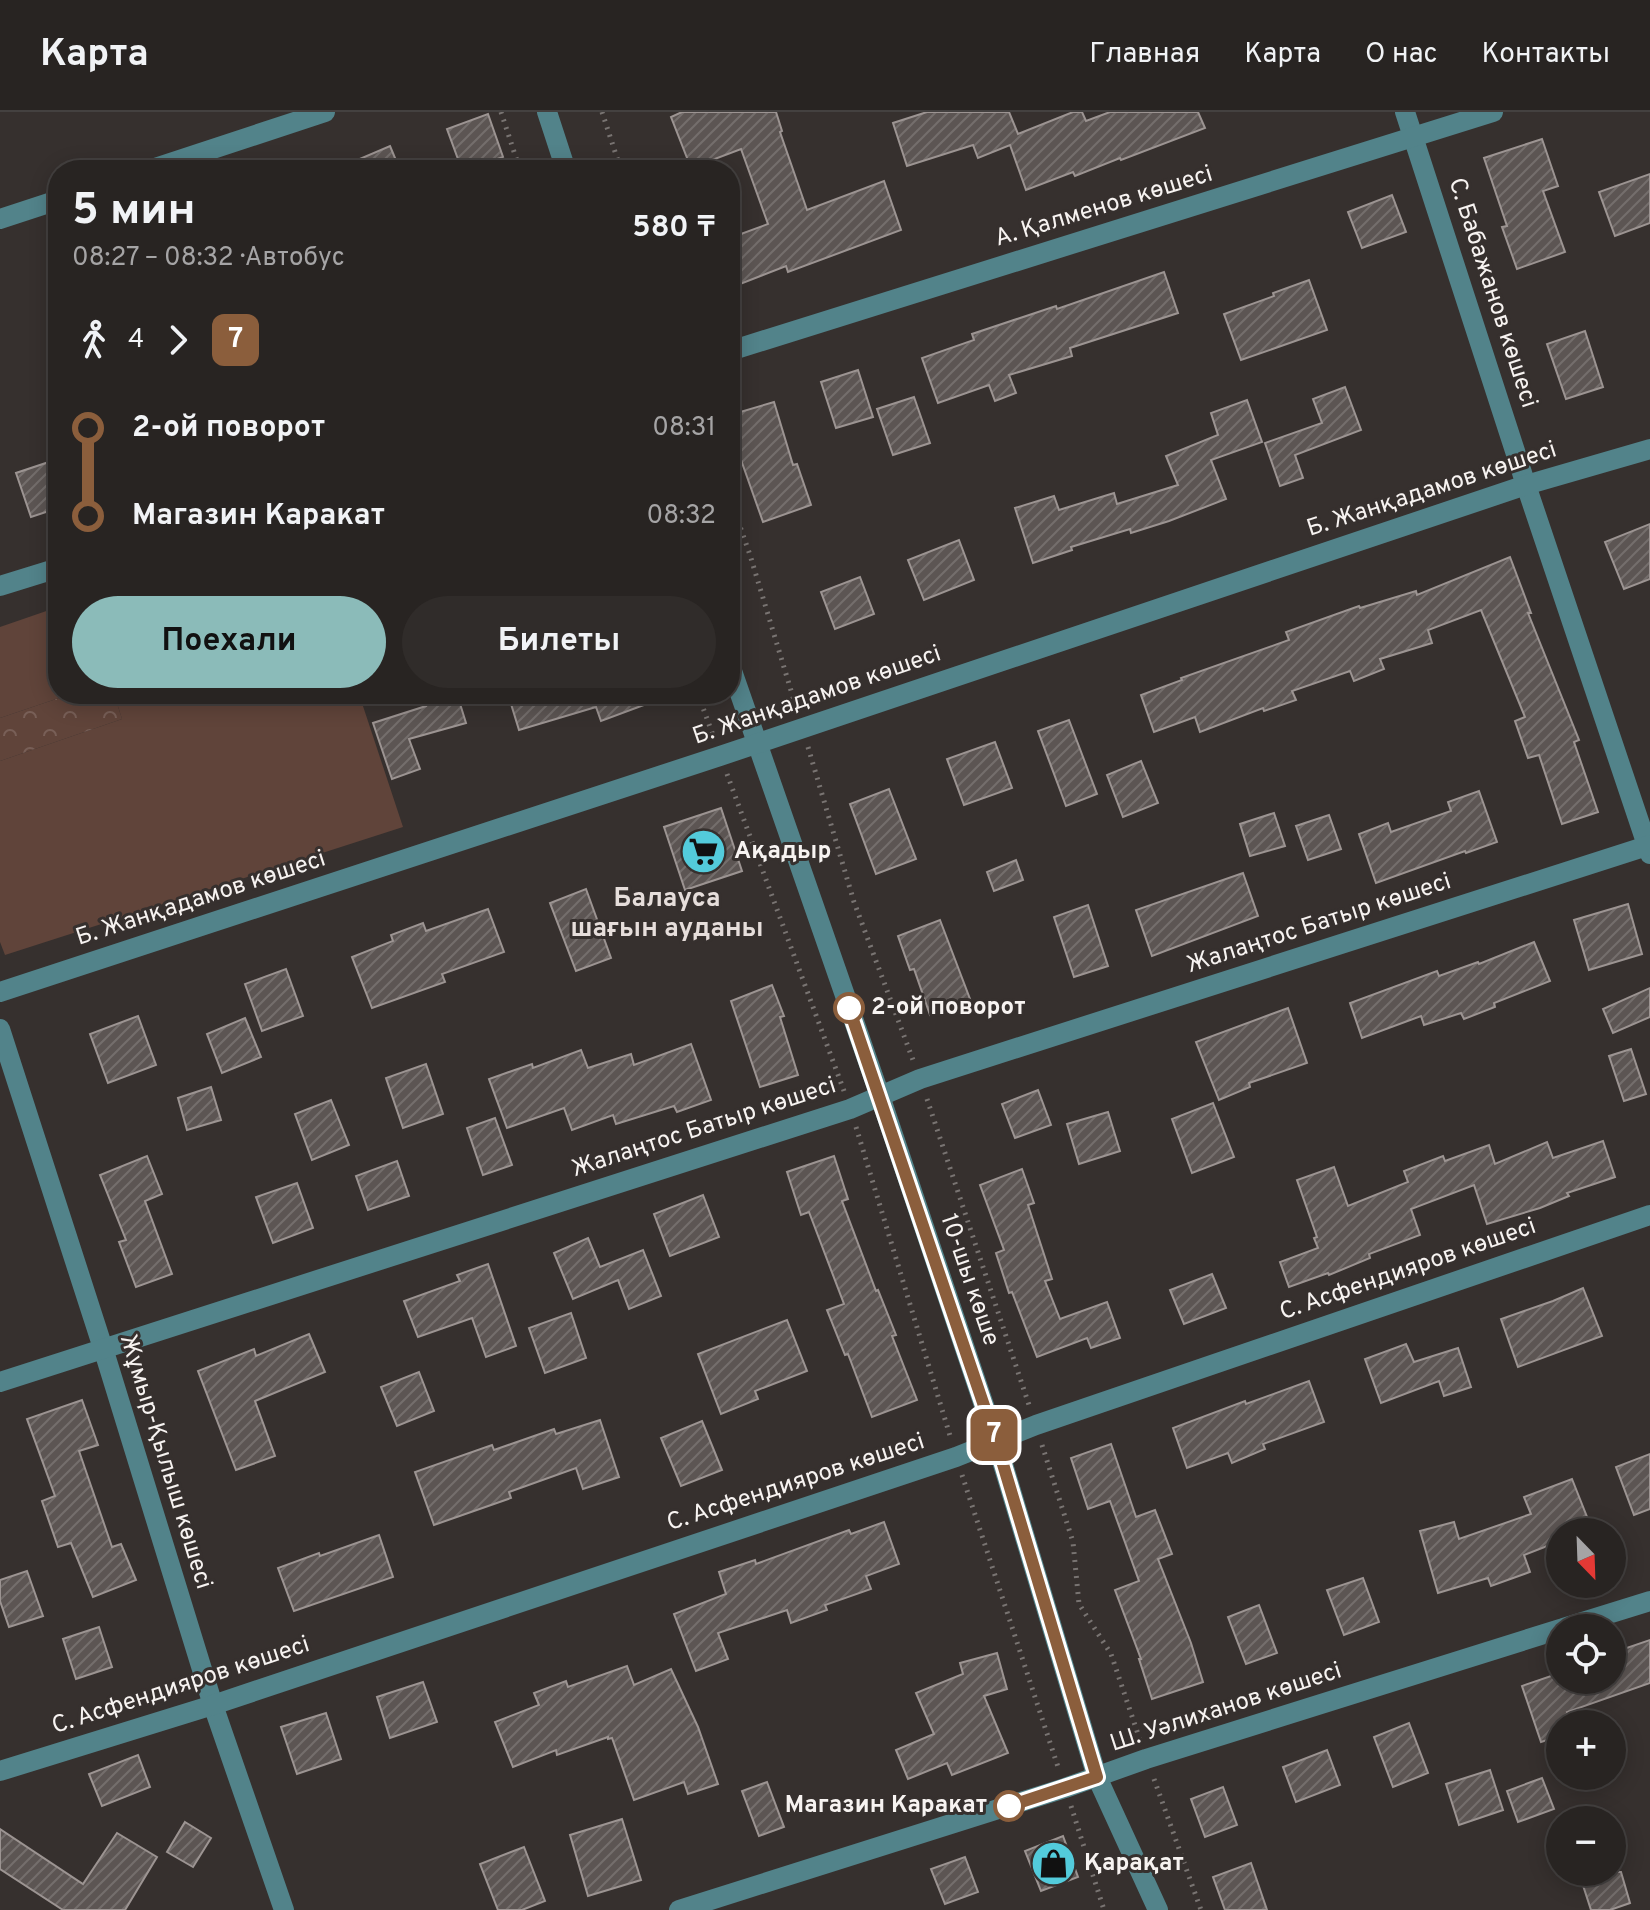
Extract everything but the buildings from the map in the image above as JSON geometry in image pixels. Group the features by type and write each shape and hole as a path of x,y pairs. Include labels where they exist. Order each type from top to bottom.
{"street":[{"path":"179,160 325,112"},
{"path":"547,112 563,160"},
{"name":"С. Бабажанов көшесі","path":"1405,112 1526,485 1649,848"},
{"name":"А. Қалменов көшесі","path":"740,348 1493,112"},
{"path":"0,219 48,203"},
{"name":"Б. Жанқадамов көшесі","path":"0,992 720,756 1526,485 1650,449"},
{"path":"0,586 48,571"},
{"name":"10-шы көше","path":"740,695 996,1441 1097,1777 1158,1910"},
{"name":"Жалаңтос Батыр көшесі","path":"0,1382 850,1109 920,1079 1649,848"},
{"name":"Жұмыр-Қылыш көшесі","path":"0,1029 213,1705 284,1910"},
{"name":"С. Асфендияров көшесі","path":"0,1771 213,1705 956,1457 1036,1425 1650,1215"},
{"name":"Ш. Уәлиханов көшесі","path":"1608,1614 1650,1601"},
{"name":"Ш. Уәлиханов көшесі","path":"679,1910 1546,1633"}],"path":[{"path":"501,112 517,160"},
{"path":"602,112 618,160"},
{"path":"740,526 854,902 920,1079 1073,1542 1079,1604 1111,1654 1201,1910"},
{"path":"702,704 850,1109 956,1457 1104,1910"}],"green space":[{"path":"48,610 48,702 0,718 0,627"},
{"path":"48,702 117,704 122,719 0,761 0,718"},
{"path":"117,704 362,704 403,827 5,955 0,942 0,761 122,719"}],"bus line":[{"name":"7","path":"849,1008 996,1441 1097,1777 1009,1806"}],"place":[{"name":"Ақадыр","path":"703,852"},
{"name":"2-ой поворот","path":"849,1008"},
{"name":"Магазин Каракат","path":"1009,1806"},
{"name":"Қарақат","path":"1053,1864"}],"district":[{"name":"Балауса шағын ауданы","path":"667,914"}]}
